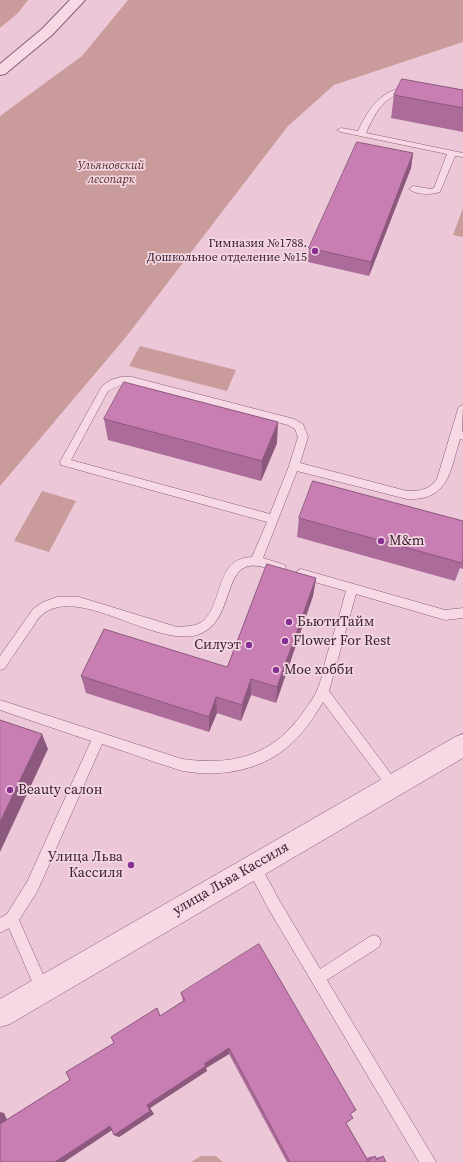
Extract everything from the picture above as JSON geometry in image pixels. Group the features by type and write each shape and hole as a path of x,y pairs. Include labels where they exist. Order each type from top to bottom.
{"street":[{"path":"0,71 47,32 78,0"},
{"name":"улица Льва Кассиля","path":"0,1014 42,988 463,745"}],"lane":[{"path":"361,134 368,118 386,96 400,90 421,88"},
{"path":"341,130 463,155"},
{"path":"413,189 431,192 437,190 452,152"},
{"path":"256,561 273,519 294,466 303,437 299,427 291,422 125,380 114,382 106,389 65,462 273,519"},
{"path":"294,466 403,494 417,496 426,494 438,487 442,481 460,435 463,409"},
{"path":"0,665 37,612 45,605 55,601 65,600 79,602 177,632 199,630 208,624 214,617 235,568 246,562 256,561 445,615 463,614"},
{"path":"0,705 182,765 200,768 216,768 239,765 263,757 281,746 294,735 305,722 323,692 352,588"},
{"path":"323,692 393,786"},
{"path":"42,988 6,922 34,882 99,737"},
{"path":"253,866 428,1162"},
{"path":"318,978 374,942"}],"green space":[{"path":"0,0 28,0 18,13 0,28"},
{"name":"Ульяновский лесопарк","path":"128,0 463,0 463,42 334,85 288,126 126,337 0,486 0,116 82,56"},
{"path":"463,208 463,237 453,235"},
{"path":"140,346 236,370 227,391 129,366"},
{"path":"42,491 76,501 49,552 14,541"},
{"path":"201,1156 216,1156 223,1162 191,1162"}],"building":[{"path":"402,79 463,90 463,108 394,95"},
{"path":"357,142 413,153 371,262 309,248"},
{"path":"124,382 278,422 262,461 104,419"},
{"path":"313,481 463,521 462,563 299,518"},
{"path":"267,564 316,578 277,687 251,679 242,705 216,697 209,717 81,676 104,629 227,667"},
{"path":"0,720 42,734 0,822"},
{"path":"259,944 356,1110 350,1114 353,1118 346,1123 368,1161 375,1156 377,1160 383,1156 386,1162 290,1162 229,1048 204,1064 206,1066 147,1105 150,1111 114,1135 110,1126 55,1162 0,1162 0,1124 70,1080 66,1072 114,1043 111,1037 157,1008 160,1016 185,1000 181,993"}],"place":[{"name":"Гимназия №1788. Дошкольное отделение №15","path":"315,251"},
{"name":"M&m","path":"381,541"},
{"name":"БьютиТайм","path":"289,622"},
{"name":"Flower For Rest","path":"285,641"},
{"name":"Силуэт","path":"249,645"},
{"name":"Мое хобби","path":"276,670"},
{"name":"Beauty салон","path":"10,790"},
{"name":"Улица Льва Кассиля","path":"131,865"}]}
